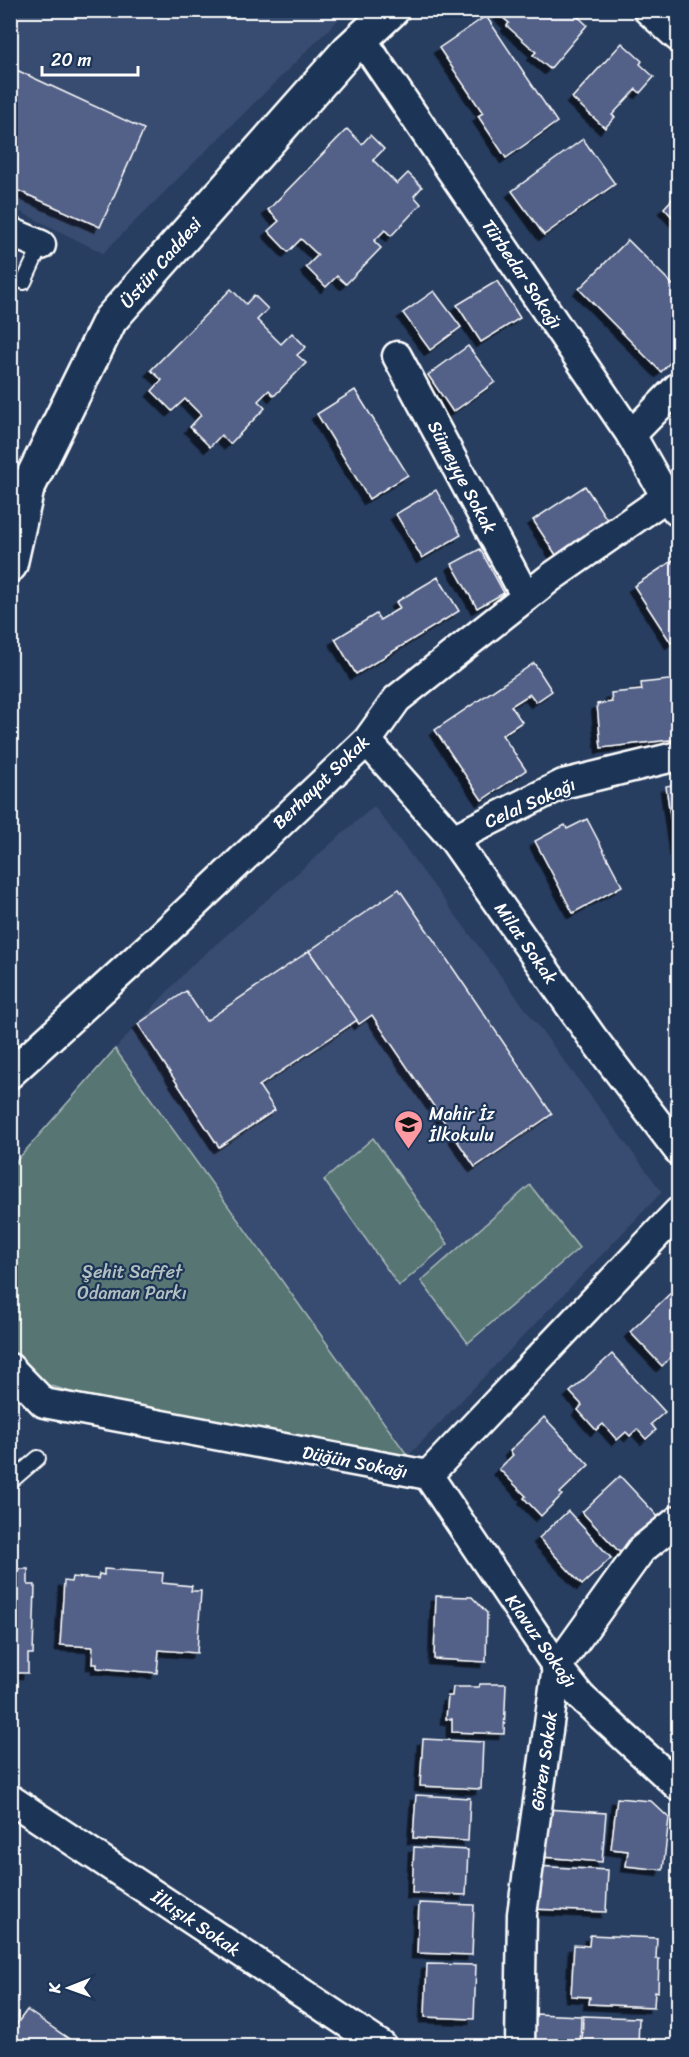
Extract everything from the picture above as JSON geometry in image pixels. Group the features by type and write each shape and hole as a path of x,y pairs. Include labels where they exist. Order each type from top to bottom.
{"street":[{"name":"Üstün Caddesi","path":"10,565 27,489 110,320 337,63 392,10"},
{"path":"648,10 678,37"},
{"name":"Türbedar Sokağı","path":"361,38 631,435 674,502"},
{"path":"10,232 41,245"},
{"name":"Sümeyye Sokak","path":"397,356 526,597"},
{"path":"631,435 678,387"},
{"name":"Berhayat Sokak","path":"10,1074 160,937 367,741 397,699 526,597 674,502"},
{"name":"Milat Sokak","path":"367,741 453,839 592,1037 678,1150"},
{"name":"Celal Sokağı","path":"453,839 563,784 678,756"},
{"name":"Düğün Sokağı","path":"10,1368 44,1403 428,1475 678,1212"},
{"name":"Klavuz Sokağı","path":"428,1475 557,1667 581,1696 678,1786"},
{"name":"Gören Sokak","path":"520,2046 522,1914 557,1667 641,1550 678,1520"},
{"name":"İlkışık Sokak","path":"10,1799 382,2046"}],"lane":[{"path":"24,282 41,245"},
{"path":"10,1482 38,1458"}],"shaded area":[{"path":"10,11 347,11 103,253 11,207"},
{"name":"Mahir İz İlkokulu","path":"374,806 662,1192 408,1456 115,1049 190,967"}],"green space":[{"name":"Şehit Saffet Odaman Parkı","path":"115,1049 408,1456 292,1462 39,1382 11,1349 11,1167"},
{"path":"373,1138 448,1244 399,1286 324,1180"},
{"path":"530,1185 579,1248 468,1343 421,1281"}],"building":[{"path":"504,10 571,10 587,25 550,69 533,55 536,52 507,26 509,23 500,15"},
{"path":"486,16 557,122 506,158 478,116 483,113 439,48"},
{"path":"622,43 642,61 640,64 654,77 640,93 636,89 612,115 615,117 605,128 572,98"},
{"path":"10,67 144,129 100,227 10,187"},
{"path":"347,129 362,144 370,135 384,149 373,160 397,184 408,173 422,187 414,196 421,204 391,236 385,230 374,241 381,248 346,284 337,276 326,287 306,267 318,255 301,239 288,252 268,231 279,221 268,210"},
{"path":"583,139 615,184 544,235 512,191"},
{"path":"678,193 678,223 664,208"},
{"path":"628,240 678,290 678,354 661,372 579,289"},
{"path":"497,281 520,318 481,342 457,305"},
{"path":"231,289 246,304 254,295 268,309 257,320 281,344 292,333 306,347 297,355 306,363 274,396 269,390 258,401 265,408 230,444 221,435 210,447 190,427 201,415 185,399 172,411 152,391 162,380 151,370"},
{"path":"434,291 461,327 430,350 403,313"},
{"path":"468,346 495,382 453,412 428,375"},
{"path":"355,390 408,475 369,499 317,414"},
{"path":"585,486 610,524 558,558 533,520"},
{"path":"436,490 461,535 422,558 396,514"},
{"path":"480,549 504,593 477,608 452,564"},
{"path":"678,557 678,638 671,643 634,586"},
{"path":"438,577 459,611 356,674 335,639 376,614 380,620 400,608 396,602"},
{"path":"534,663 552,691 536,702 530,694 511,706 522,722 502,735 526,770 482,800 435,730"},
{"path":"678,679 678,739 601,748 597,704 612,702 611,693 642,690 641,683"},
{"path":"678,784 678,849 675,850 666,786"},
{"path":"587,819 622,886 573,913 535,841 565,825 567,829"},
{"path":"399,889 552,1114 475,1167 372,1015 359,1024 309,951"},
{"path":"309,951 357,1020 259,1086 275,1110 219,1147 138,1024 186,991 206,1021"},
{"path":"678,1286 678,1350 662,1366 630,1332"},
{"path":"612,1354 665,1412 651,1424 656,1430 646,1439 637,1429 630,1436 626,1432 617,1440 603,1424 596,1430 578,1410 582,1405 570,1392"},
{"path":"544,1417 589,1465 560,1493 562,1495 541,1516 524,1498 526,1496 499,1469 513,1455 510,1451"},
{"path":"620,1476 663,1522 625,1558 582,1512"},
{"path":"568,1511 611,1558 582,1585 539,1538"},
{"path":"10,1569 28,1569 28,1585 35,1585 33,1654 28,1654 28,1673 10,1673"},
{"path":"104,1569 163,1573 162,1583 192,1586 191,1591 201,1591 197,1653 159,1650 157,1673 97,1668 97,1664 92,1664 93,1647 60,1645 64,1581 71,1582 72,1577 98,1579 99,1574 104,1575"},
{"path":"436,1596 472,1597 487,1613 486,1662 434,1659"},
{"path":"480,1684 506,1684 504,1734 452,1732 452,1719 446,1719 448,1696 452,1696 453,1687 479,1687"},
{"path":"423,1739 483,1742 481,1789 420,1786"},
{"path":"416,1795 470,1798 468,1841 413,1838"},
{"path":"617,1798 651,1801 669,1818 663,1870 626,1866 628,1851 611,1849"},
{"path":"546,1809 606,1813 602,1862 542,1857"},
{"path":"414,1847 468,1850 466,1895 412,1893"},
{"path":"534,1866 608,1870 606,1912 532,1909"},
{"path":"419,1903 474,1905 472,1955 417,1953"},
{"path":"590,1935 657,1938 658,1992 655,1991 654,2007 589,2004 590,1997 571,1996 574,1945 589,1946"},
{"path":"427,1964 476,1965 474,2019 425,2017"},
{"path":"27,2010 75,2043 73,2046 16,2046 10,2043 10,2033"},
{"path":"535,2014 581,2016 580,2046 534,2046"},
{"path":"583,2016 639,2018 638,2046 582,2046"}],"place":[{"name":"Mahir İz İlkokulu","path":"408,1150"}]}
